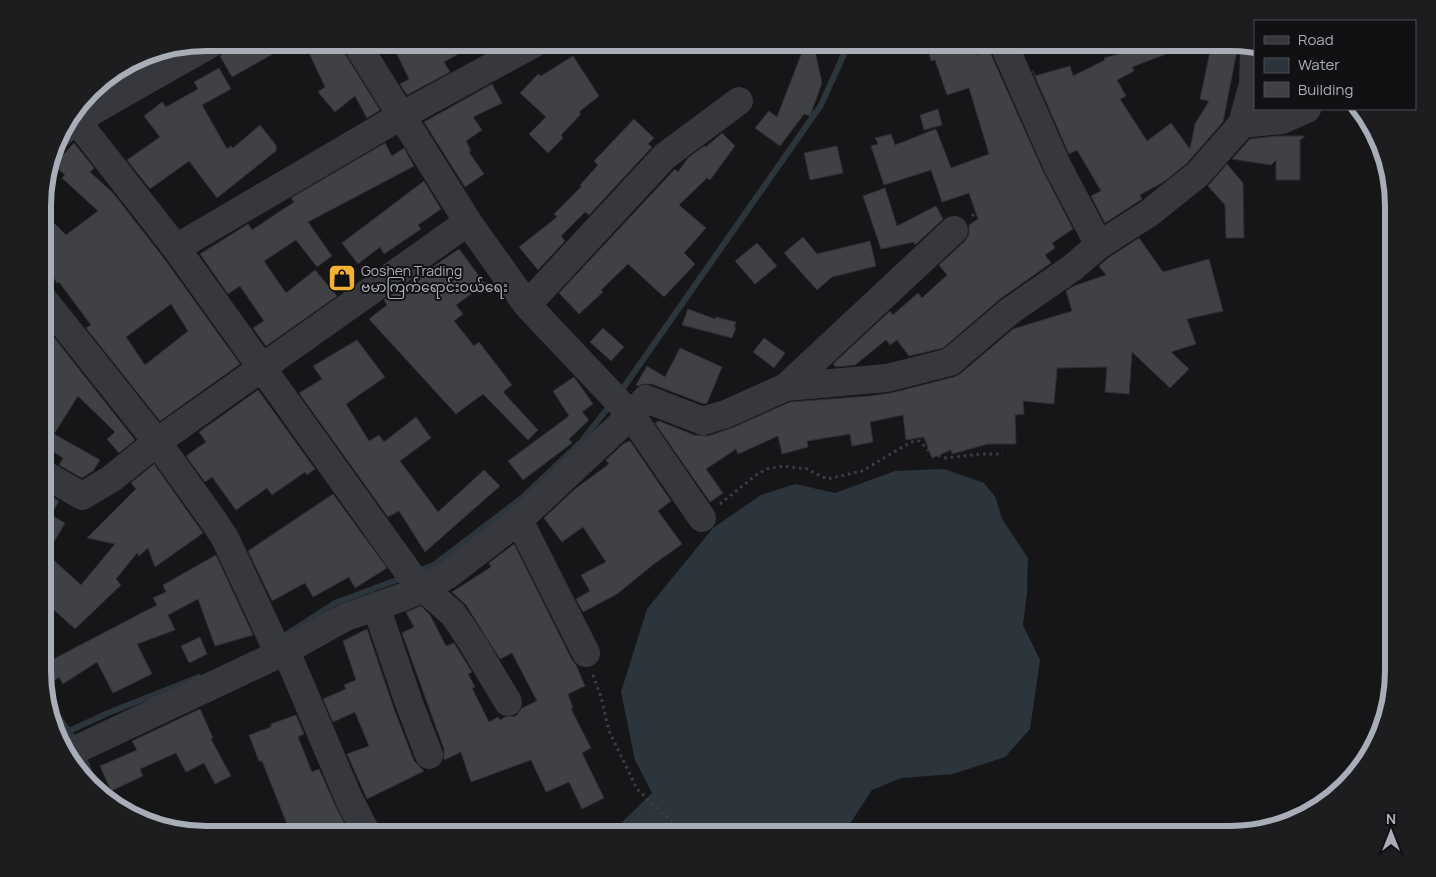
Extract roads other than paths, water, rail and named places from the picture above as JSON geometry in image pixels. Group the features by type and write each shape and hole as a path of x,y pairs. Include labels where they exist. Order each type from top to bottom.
{"street":[{"path":"1007,51 1057,165 1099,245"},
{"path":"78,119 194,52"},
{"path":"362,52 468,222 527,305 621,404 702,518"},
{"path":"176,248 401,116 517,52"},
{"path":"786,387 888,378 950,362 1010,311 1072,268 1099,245 1148,214 1198,174 1242,124 1253,84 1254,54"},
{"path":"527,305 665,156 740,101"},
{"path":"1242,124 1282,120 1305,110"},
{"path":"73,128 176,248 413,577 453,614 508,702"},
{"path":"51,478 82,496 111,479 157,442 468,222"},
{"path":"74,750 278,647 376,606 413,577 448,575 518,520 621,404 646,399 703,421 726,414 786,387 954,230"},
{"path":"51,309 157,442 225,538 363,826"},
{"path":"518,520 586,653"},
{"path":"376,606 429,755"}],"water":[{"path":"944,469 984,483 996,498 1002,519 1028,558 1027,592 1023,625 1040,660 1030,729 1005,757 953,774 901,778 872,790 849,825 680,826 675,823 672,826 619,826 652,793 635,760 621,692 647,609 713,528 761,495 795,484 835,493 895,471"}],"waterway":[{"path":"619,394 821,105 845,51"},
{"path":"416,572 434,565 523,497 581,442 611,404"},
{"path":"284,636 335,603 405,577"},
{"path":"69,731 108,713 199,677"},
{"path":"58,717 76,743"},
{"path":"81,754 89,772"}],"place":[{"name":"Goshen Trading ဗမာကြက်ရောင်းဝယ်ရေး","path":"342,278"}]}
